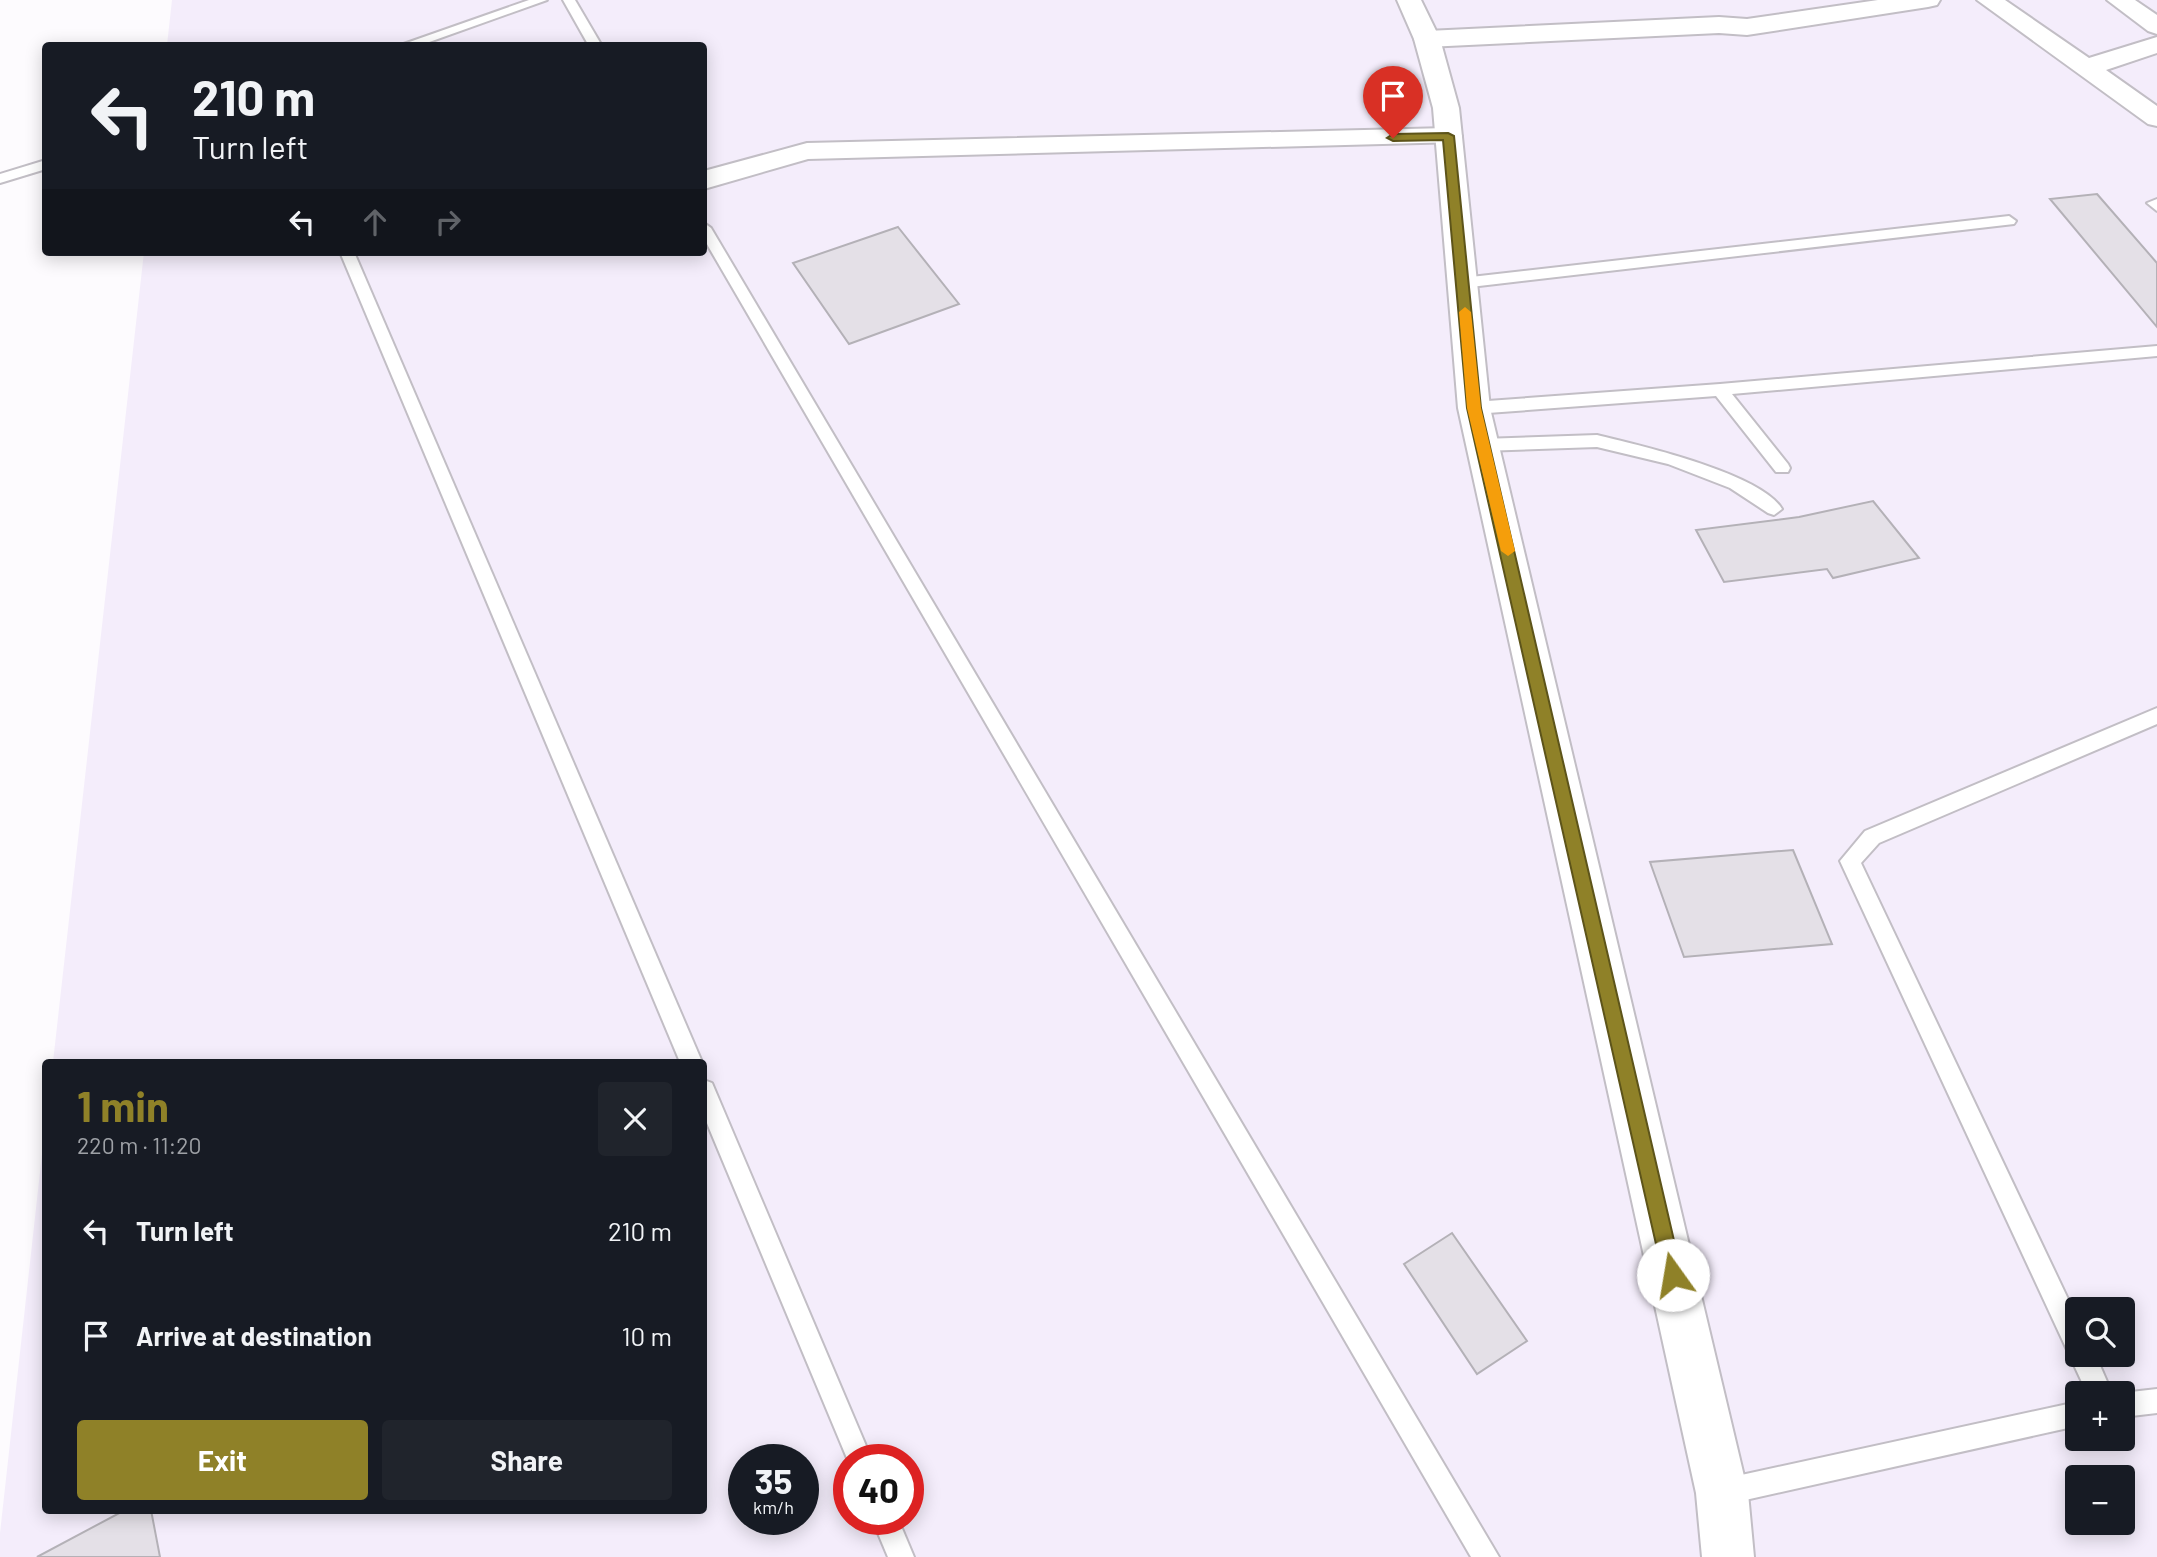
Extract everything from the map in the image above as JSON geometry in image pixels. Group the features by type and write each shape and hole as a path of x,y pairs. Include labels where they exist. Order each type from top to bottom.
{"street":[{"path":"1409,0 1427,39 1446,108 1474,408 1722,1493 1728,1557"},
{"path":"1427,39 1719,25 1747,27 1928,0"},
{"path":"1990,0 2157,118"},
{"path":"2119,0 2157,26"},
{"path":"2086,68 2157,45"},
{"path":"707,179 807,151 1448,136"}],"lane":[{"path":"416,42 541,0"},
{"path":"569,0 594,42"},
{"path":"0,179 42,165"},
{"path":"1462,283 2009,221"},
{"path":"707,233 1486,1557"},
{"path":"349,256 690,1059"},
{"path":"1474,408 1720,390 2157,351"},
{"path":"1720,390 1782,468"},
{"path":"1482,445 1597,441 1671,459 1736,484 1774,509"},
{"path":"2065,1317 1972,1118 1923,1024 1850,861 1872,837 2157,716"},
{"path":"707,1098 853,1444"},
{"path":"2135,1404 2157,1401"},
{"path":"1722,1493 2065,1417"},
{"path":"892,1535 901,1557"}],"shaded area":[{"path":"172,0 2157,0 2157,1557 0,1557 0,1533 42,1154 42,1514 707,1514 707,1059 53,1059 144,256 707,256 707,42 167,42"}],"building":[{"path":"2097,194 2157,263 2157,327 2050,199"},
{"path":"898,227 959,304 849,344 793,263"},
{"path":"1873,501 1919,558 1833,578 1827,569 1724,582 1696,530 1799,517"},
{"path":"1793,850 1832,944 1684,957 1650,862"},
{"path":"1452,1233 1527,1341 1477,1374 1404,1264"},
{"path":"118,1514 152,1514 160,1557 37,1557"}],"slow traffic":[{"path":"1465,312 1474,408 1508,551"}],"route":[{"path":"1393,138 1448,136 1474,408 1673,1275"}]}
